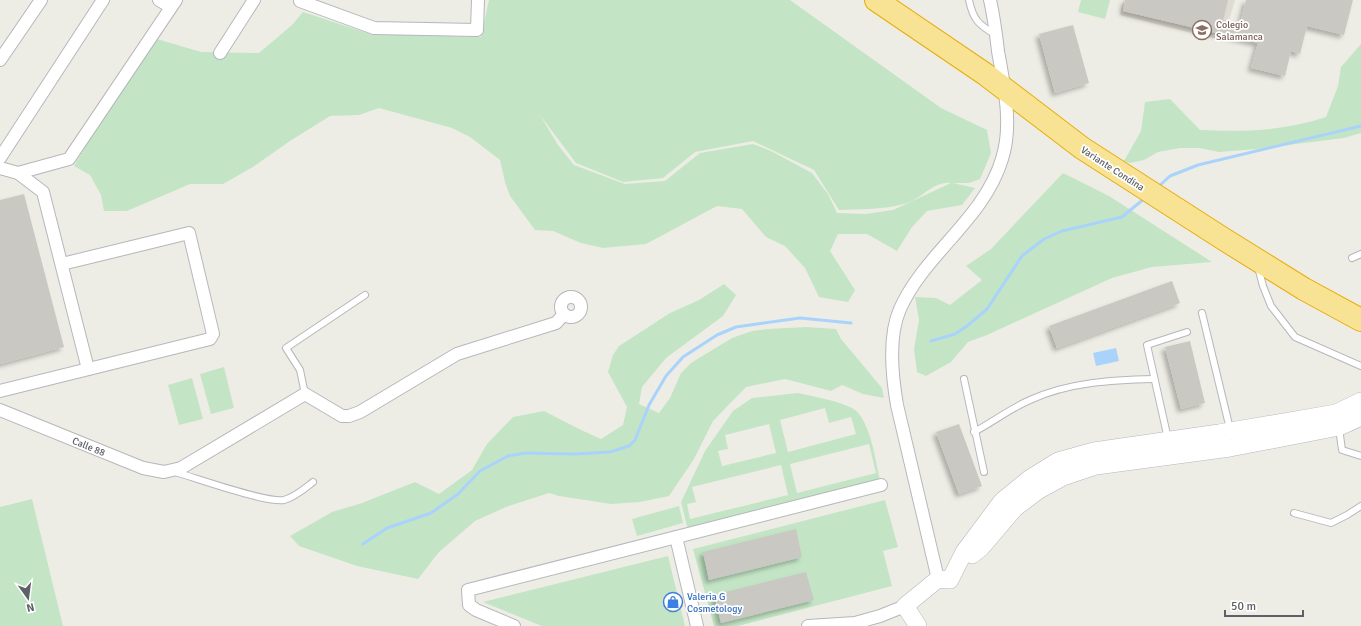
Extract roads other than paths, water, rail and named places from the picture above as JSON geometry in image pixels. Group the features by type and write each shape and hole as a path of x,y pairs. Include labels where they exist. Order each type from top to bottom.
{"highway":[{"name":"Variante Condina","path":"876,0 985,74 1082,148 1304,289 1361,320"}],"street":[{"path":"0,60 41,0"},
{"path":"0,158 103,0"},
{"path":"18,173 69,159 173,4 159,0"},
{"path":"220,53 254,0"},
{"path":"300,1 374,28 477,30 478,0"},
{"path":"938,579 896,398 892,364 894,337 899,310 908,294 927,266 972,214 998,170 1006,141 1004,90 990,0"},
{"path":"0,168 18,173 43,192 88,369"},
{"path":"0,391 210,339 212,337 213,334 191,236 189,234 62,264"},
{"path":"1304,289 1337,298 1361,308"},
{"path":"1304,289 1331,314 1361,332"},
{"path":"176,469 305,394 342,416 349,416 360,412 457,354 556,323 564,314"},
{"path":"963,556 968,557 981,548 1015,508 1039,490 1063,477 1096,466 1230,448 1337,420 1361,401"},
{"name":"Calle 88","path":"0,410 142,468 164,472 176,469"},
{"path":"808,626 855,623 880,616 905,606 938,579 950,580 963,556 1002,501 1029,479 1058,461 1094,451 1231,431 1361,418"},
{"path":"514,626 476,610 469,605 468,590 881,485"},
{"path":"676,537 697,626"},
{"path":"905,606 918,626"}],"lane":[{"path":"969,0 972,15 982,26 996,36"},
{"path":"1352,258 1361,254"},
{"path":"1256,259 1263,286 1271,306 1295,337 1361,366"},
{"path":"305,394 300,370 286,348 365,295"},
{"path":"1202,313 1231,431"},
{"path":"1169,440 1147,345 1187,332"},
{"path":"964,379 974,432 984,472"},
{"path":"974,432 1030,400 1047,394 1091,383 1154,379"},
{"path":"1337,420 1342,450 1361,456"},
{"path":"176,469 259,497 283,500 295,496 313,482"},
{"path":"1294,513 1331,523 1361,506"}],"water":[{"path":"1116,348 1119,361 1096,366 1093,353"}],"waterway":[{"path":"1158,187 1170,176 1198,165 1361,126"},
{"path":"931,341 955,334 987,309 1022,256 1044,239 1062,231 1122,217 1145,198"},
{"path":"363,544 387,528 431,513 458,494 480,471 508,456 525,453 575,454 610,452 629,446 635,440 649,405 666,376 683,357 717,335 736,327 800,318 851,323"}],"place":[{"name":"Colegio Salamanca","path":"1202,30"},
{"name":"Valeria G Cosmetology","path":"673,602"}]}
